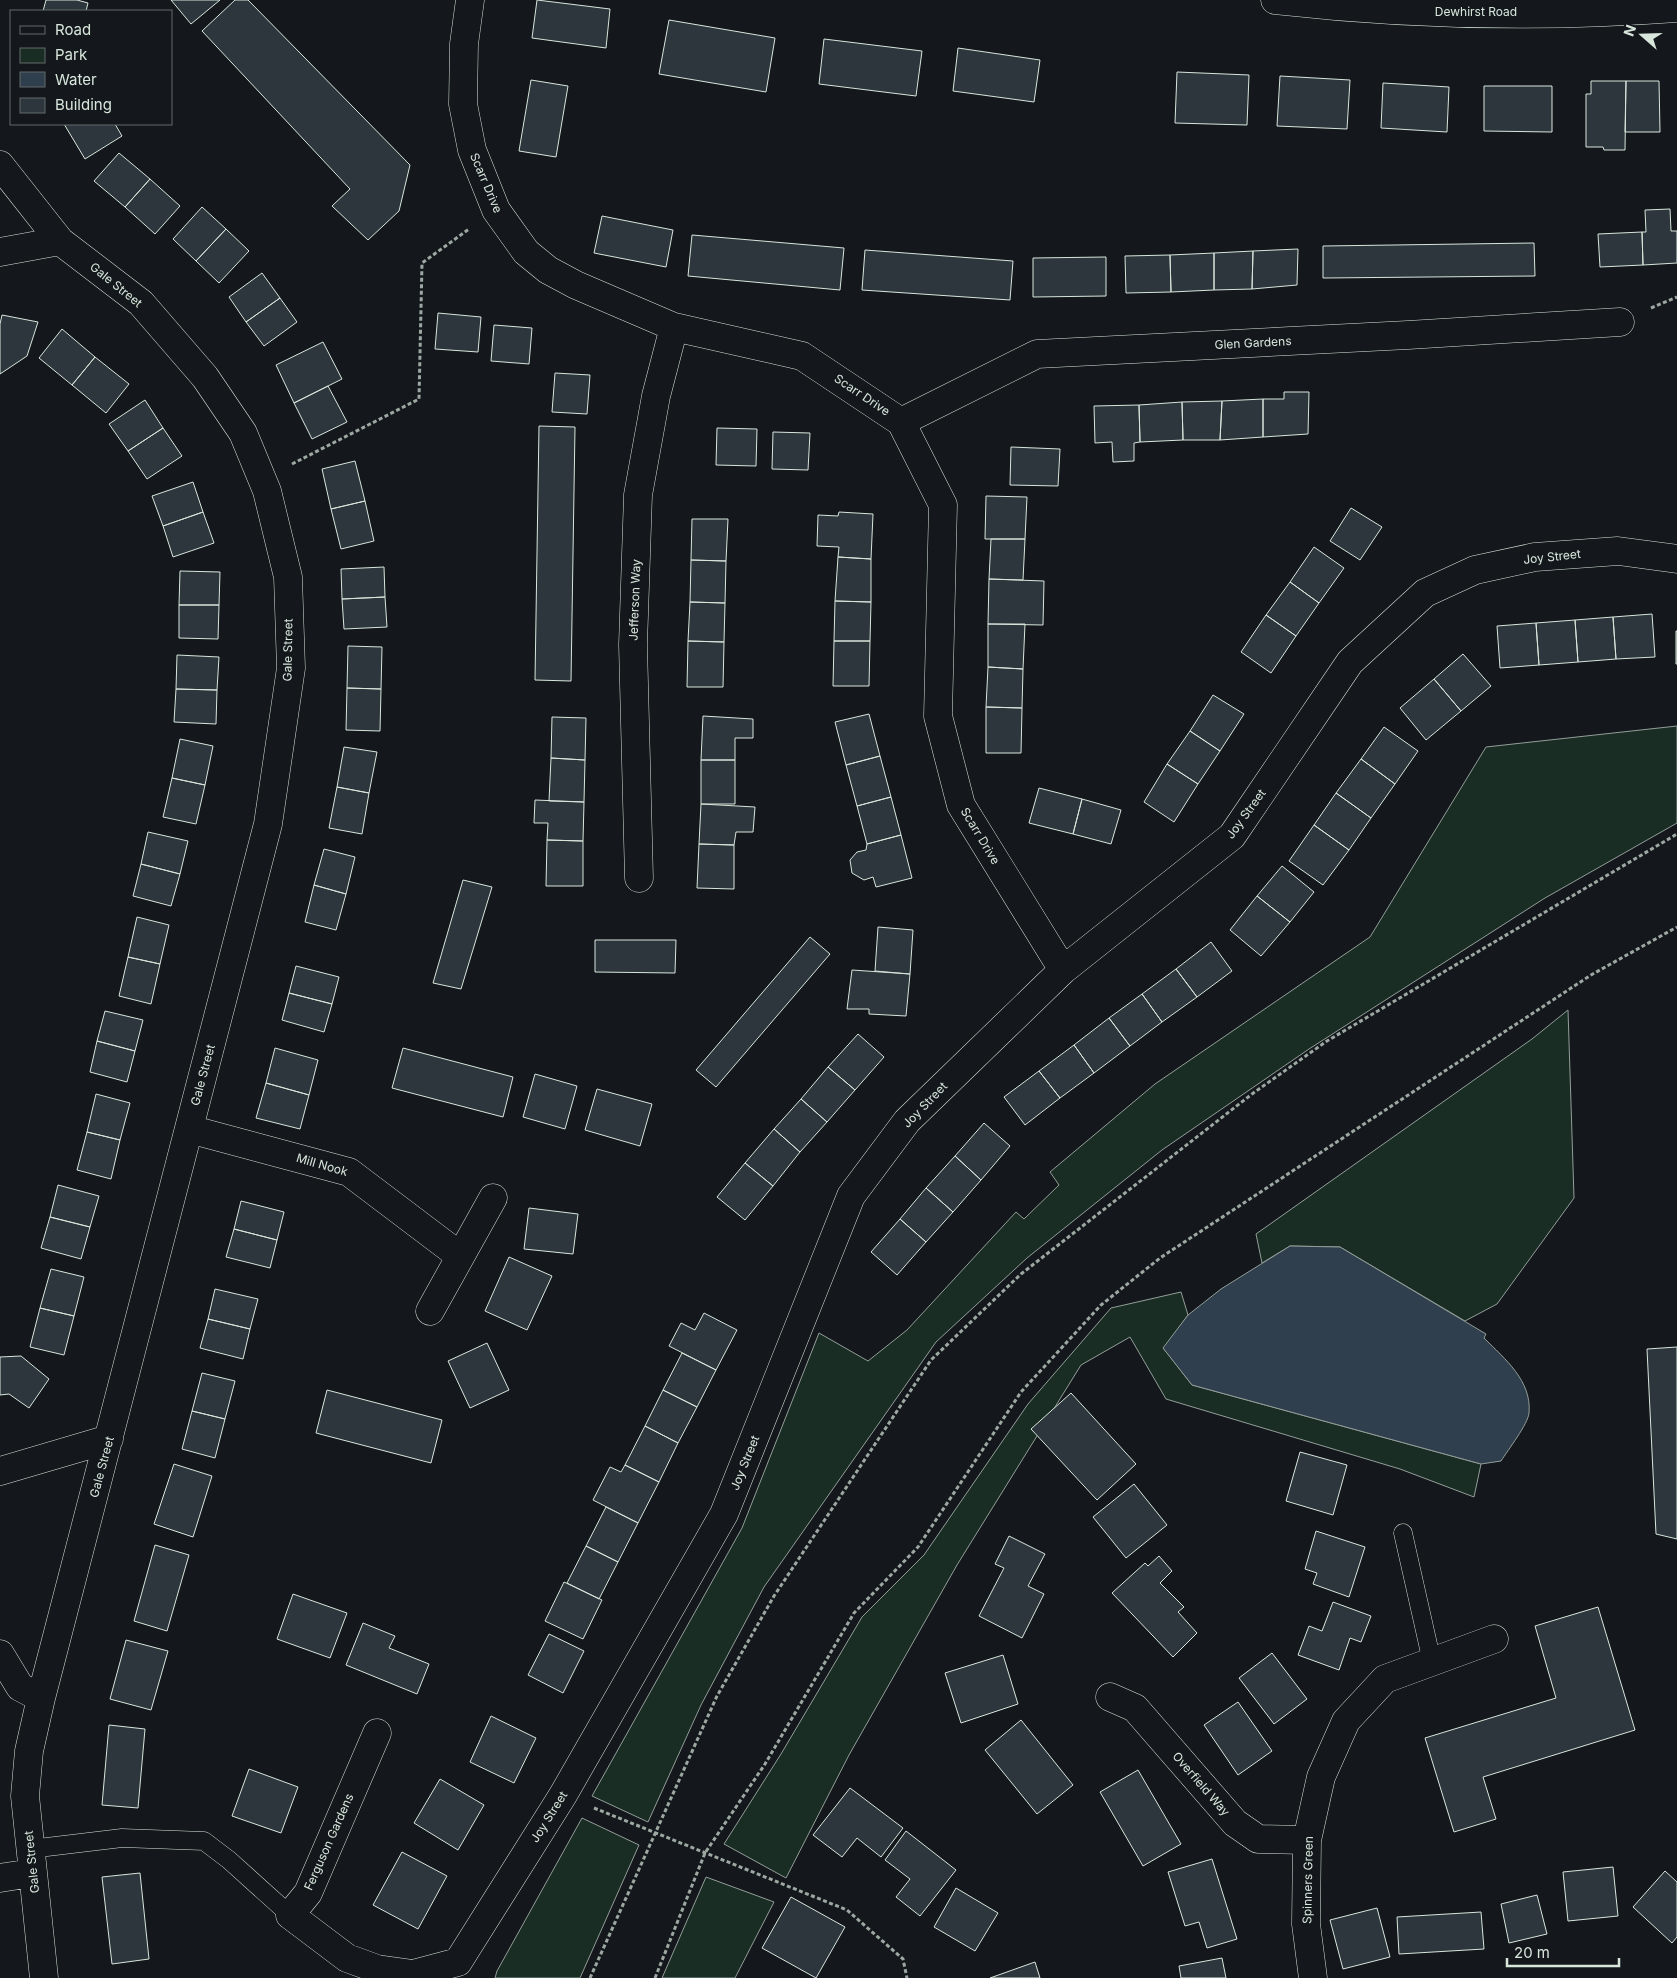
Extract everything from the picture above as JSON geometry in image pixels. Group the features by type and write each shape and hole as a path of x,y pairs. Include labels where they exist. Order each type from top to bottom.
{"street":[{"name":"Scarr Drive","path":"470,0 464,44 463,104 472,150 496,210 526,252 548,270 576,285 674,327 802,356 901,422 943,505 938,716 961,805 1062,970"},
{"name":"Dewhirst Road","path":"1275,0 1318,5 1447,13 1623,12 1677,8"},
{"name":"Gale Street","path":"0,164 60,241 140,303 205,377 243,433 267,491 288,577 291,668 268,824 41,1698 29,1751 25,1796 44,1978"},
{"path":"0,252 60,241"},
{"name":"Glen Gardens","path":"901,422 1037,354 1408,336 1620,322"},
{"name":"Jefferson Way","path":"638,878 633,645 638,495 656,396 674,327"},
{"name":"Joy Street","path":"290,1916 347,1958 377,1969 413,1974 458,1962 563,1795 724,1514 851,1196 907,1121 1062,970 1232,836 1350,662 1425,593 1475,570 1535,557 1618,552 1677,559"},
{"name":"Mill Nook","path":"189,1129 350,1172 460,1256"},
{"path":"430,1312 493,1198"},
{"path":"0,1471 109,1439"},
{"name":"Spinners Green","path":"1313,1978 1306,1924 1307,1840 1322,1778 1346,1721 1385,1679 1494,1639"},
{"path":"0,1654 20,1687 41,1698"},
{"name":"Overfield Way","path":"1110,1697 1135,1708 1235,1823 1258,1839 1307,1840"},
{"name":"Ferguson Gardens","path":"290,1916 308,1893 377,1732"},
{"path":"0,1878 31,1861"}],"lane":[{"path":"1402,1533 1432,1662"},
{"path":"31,1861 122,1838 204,1841 229,1860 290,1916"}],"path":[{"path":"262,480 418,399 422,263 496,210"},
{"path":"590,1978 717,1696 774,1596 931,1360 1021,1274 1259,1089 1327,1041 1677,834"},
{"path":"655,1978 705,1853 765,1764 854,1613 918,1546 1021,1392 1101,1304 1160,1258 1592,975 1677,927"},
{"path":"563,1795 847,1910 903,1959 907,1978"}],"green space":[{"path":"1677,726 1677,823 1545,898 1309,1049 1162,1150 1027,1258 936,1342 764,1587 701,1705 648,1822 592,1796 742,1528 819,1333 868,1361 907,1330 1016,1212 1024,1219 1059,1185 1050,1172 1155,1084 1370,937 1486,747"},
{"path":"1568,1010 1574,1198 1497,1304 1465,1321 1340,1247 1290,1246 1262,1263 1256,1234 1532,1039"},
{"path":"1181,1292 1188,1315 1164,1349 1192,1385 1481,1464 1474,1497 1400,1469 1166,1399 1130,1337 1081,1365 957,1565 849,1755 786,1878 724,1844 781,1754 862,1617 924,1555 1028,1404 1111,1308"},
{"path":"582,1818 639,1845 580,1978 495,1978 497,1971"},
{"path":"706,1877 774,1902 735,1978 662,1978"}],"water":[{"path":"1290,1246 1340,1247 1486,1334 1484,1338 1516,1371 1522,1381 1529,1401 1528,1418 1501,1461 1481,1464 1192,1385 1163,1348 1188,1315 1221,1289"}],"building":[{"path":"46,0 77,0 88,3 86,10 43,10"},
{"path":"171,0 220,0 191,24"},
{"path":"235,0 248,0 410,165 399,211 368,240 332,206 350,189 202,31"},
{"path":"537,0 610,9 606,48 532,38"},
{"path":"669,20 775,38 766,92 659,74"},
{"path":"824,39 922,51 916,96 819,84"},
{"path":"958,48 1040,60 1034,102 953,91"},
{"path":"1177,72 1249,75 1247,125 1175,123"},
{"path":"1280,76 1350,80 1347,129 1277,126"},
{"path":"531,80 568,86 556,157 519,151"},
{"path":"1591,81 1626,81 1625,150 1604,150 1603,147 1586,147 1586,94 1591,94"},
{"path":"1626,81 1659,81 1660,132 1625,132"},
{"path":"1383,83 1449,87 1447,132 1381,128"},
{"path":"1484,86 1552,86 1552,132 1484,131"},
{"path":"65,125 116,125 122,136 85,159"},
{"path":"119,153 150,179 125,207 94,181"},
{"path":"150,179 180,206 155,234 125,207"},
{"path":"202,207 226,229 196,261 173,239"},
{"path":"1670,209 1671,231 1677,231 1677,263 1643,265 1642,232 1646,232 1645,210"},
{"path":"602,216 673,230 666,267 594,253"},
{"path":"226,229 249,251 219,283 196,261"},
{"path":"1642,232 1643,265 1600,267 1598,234"},
{"path":"692,235 844,248 840,290 688,276"},
{"path":"1534,243 1535,276 1323,278 1323,246"},
{"path":"1298,249 1297,285 1252,289 1253,251"},
{"path":"865,250 1013,261 1010,300 862,290"},
{"path":"1253,251 1252,289 1214,290 1214,253"},
{"path":"1214,253 1214,290 1171,292 1170,255"},
{"path":"1170,255 1171,292 1126,293 1125,256"},
{"path":"1106,257 1106,296 1033,297 1033,258"},
{"path":"262,273 280,298 246,322 229,297"},
{"path":"280,298 297,322 264,346 246,322"},
{"path":"438,313 481,317 478,352 435,349"},
{"path":"2,315 38,322 27,356 0,374 0,324"},
{"path":"494,325 532,328 529,364 491,361"},
{"path":"62,329 95,357 72,385 39,358"},
{"path":"323,342 342,379 294,403 276,365"},
{"path":"95,357 129,384 106,413 72,385"},
{"path":"555,373 590,375 587,414 552,412"},
{"path":"328,386 347,422 312,439 294,403"},
{"path":"1284,392 1309,392 1308,434 1263,437 1263,399 1284,399"},
{"path":"1263,399 1263,437 1220,440 1222,401"},
{"path":"145,400 163,428 128,451 109,424"},
{"path":"1222,401 1220,440 1183,440 1182,402"},
{"path":"1182,402 1183,440 1140,442 1139,405"},
{"path":"1139,405 1140,442 1134,443 1134,461 1113,462 1112,442 1095,443 1094,406"},
{"path":"539,426 575,427 571,681 535,680"},
{"path":"163,428 182,456 147,479 128,451"},
{"path":"717,428 757,429 756,466 716,465"},
{"path":"773,432 810,433 808,470 772,469"},
{"path":"1011,447 1060,449 1058,486 1010,485"},
{"path":"355,461 365,501 331,509 322,469"},
{"path":"193,482 203,512 163,526 152,496"},
{"path":"986,496 1027,497 1025,539 985,539"},
{"path":"365,501 374,541 341,549 331,509"},
{"path":"1351,508 1382,527 1360,560 1330,541"},
{"path":"203,512 214,543 173,557 163,526"},
{"path":"839,512 873,514 871,559 838,557 839,547 817,546 818,515 838,516"},
{"path":"692,519 728,519 726,561 691,560"},
{"path":"991,539 1025,539 1023,580 989,579"},
{"path":"1314,547 1344,568 1319,603 1290,582"},
{"path":"838,557 871,559 871,602 835,601"},
{"path":"691,560 726,561 725,603 690,602"},
{"path":"384,567 385,597 342,599 341,569"},
{"path":"180,571 220,572 219,605 179,605"},
{"path":"989,579 1044,581 1043,625 988,624"},
{"path":"1290,582 1319,603 1296,636 1266,615"},
{"path":"385,597 387,627 344,629 342,599"},
{"path":"835,601 871,602 870,641 834,641"},
{"path":"690,602 725,603 724,642 688,641"},
{"path":"179,605 219,605 218,639 179,638"},
{"path":"1652,614 1655,657 1616,659 1613,617"},
{"path":"1266,615 1296,636 1271,673 1241,652"},
{"path":"1613,617 1616,659 1578,662 1575,620"},
{"path":"1575,620 1578,662 1539,665 1536,623"},
{"path":"1536,623 1539,665 1500,668 1497,626"},
{"path":"988,624 1025,624 1023,669 988,667"},
{"path":"1677,631 1677,664 1676,664"},
{"path":"688,641 724,642 723,687 687,687"},
{"path":"834,641 870,641 869,686 833,686"},
{"path":"348,646 382,647 381,689 347,688"},
{"path":"1463,654 1491,686 1461,711 1434,679"},
{"path":"177,655 219,657 217,690 176,689"},
{"path":"988,667 1023,669 1022,708 986,707"},
{"path":"1434,679 1461,711 1426,740 1400,708"},
{"path":"347,688 381,689 380,731 346,730"},
{"path":"176,689 217,690 216,724 174,722"},
{"path":"1213,695 1244,714 1220,751 1190,731"},
{"path":"986,707 1022,708 1021,753 986,753"},
{"path":"869,714 880,756 846,765 835,722"},
{"path":"703,716 753,719 753,738 735,738 735,760 701,760"},
{"path":"552,717 586,718 585,760 551,758"},
{"path":"1384,727 1418,751 1395,784 1361,759"},
{"path":"1190,731 1220,751 1198,784 1167,764"},
{"path":"180,739 213,746 205,785 172,778"},
{"path":"344,747 377,752 369,793 337,787"},
{"path":"880,756 891,797 857,806 846,765"},
{"path":"551,758 585,760 584,802 549,801"},
{"path":"1361,759 1395,784 1371,818 1336,793"},
{"path":"701,760 735,760 735,804 701,804"},
{"path":"1167,764 1198,784 1174,822 1144,802"},
{"path":"172,778 205,785 196,824 163,817"},
{"path":"337,787 369,793 362,834 329,828"},
{"path":"1039,788 1082,799 1073,834 1029,823"},
{"path":"1336,793 1371,818 1349,850 1314,825"},
{"path":"891,797 901,835 867,844 857,806"},
{"path":"1082,799 1121,810 1111,844 1073,834"},
{"path":"535,800 584,802 583,841 547,840 548,823 534,823"},
{"path":"701,804 755,807 753,832 736,832 734,845 699,844"},
{"path":"1314,825 1349,850 1323,885 1289,861"},
{"path":"148,832 188,841 180,874 141,864"},
{"path":"901,835 912,878 876,887 873,877 864,880 852,873 850,860 857,852 866,850 867,844"},
{"path":"547,840 583,841 583,886 546,886"},
{"path":"699,844 734,845 734,889 697,888"},
{"path":"324,849 355,857 346,894 314,885"},
{"path":"141,864 180,874 171,906 133,896"},
{"path":"1282,866 1314,892 1290,922 1257,896"},
{"path":"463,880 492,887 461,989 433,983"},
{"path":"314,885 346,894 336,930 305,922"},
{"path":"1257,896 1290,922 1261,956 1230,930"},
{"path":"137,917 169,925 160,964 128,957"},
{"path":"878,927 913,930 910,974 875,971"},
{"path":"810,937 830,954 716,1087 696,1070"},
{"path":"595,940 676,940 675,973 595,972"},
{"path":"1211,942 1232,971 1197,997 1176,969"},
{"path":"128,957 160,964 151,1004 119,996"},
{"path":"296,966 339,977 332,1004 289,993"},
{"path":"1176,969 1197,997 1162,1022 1142,994"},
{"path":"852,970 910,974 906,1016 869,1014 869,1009 847,1009"},
{"path":"289,993 332,1004 324,1032 282,1020"},
{"path":"1142,994 1162,1022 1130,1046 1109,1018"},
{"path":"105,1011 143,1020 135,1051 97,1041"},
{"path":"1109,1018 1130,1046 1094,1073 1074,1045"},
{"path":"858,1034 884,1057 855,1090 828,1067"},
{"path":"97,1041 135,1051 127,1082 90,1072"},
{"path":"1074,1045 1094,1073 1060,1098 1039,1071"},
{"path":"275,1048 318,1060 309,1095 266,1083"},
{"path":"403,1048 513,1077 503,1117 392,1088"},
{"path":"828,1067 855,1090 827,1122 801,1099"},
{"path":"1039,1071 1060,1098 1025,1125 1004,1097"},
{"path":"535,1074 577,1086 565,1129 523,1117"},
{"path":"266,1083 309,1095 300,1129 256,1118"},
{"path":"597,1089 652,1104 640,1146 585,1130"},
{"path":"96,1094 130,1103 120,1140 87,1132"},
{"path":"801,1099 827,1122 800,1152 774,1129"},
{"path":"984,1123 1010,1146 981,1180 955,1156"},
{"path":"774,1129 800,1152 773,1186 745,1163"},
{"path":"87,1132 120,1140 111,1179 77,1170"},
{"path":"955,1156 981,1180 953,1212 926,1188"},
{"path":"745,1163 773,1186 745,1220 717,1197"},
{"path":"58,1185 99,1196 90,1227 50,1217"},
{"path":"926,1188 953,1212 926,1242 900,1219"},
{"path":"241,1201 284,1212 277,1240 234,1229"},
{"path":"529,1208 578,1214 573,1254 524,1249"},
{"path":"50,1217 90,1227 81,1259 41,1248"},
{"path":"900,1219 926,1242 897,1275 871,1252"},
{"path":"234,1229 277,1240 270,1268 226,1257"},
{"path":"509,1257 552,1276 527,1330 485,1311"},
{"path":"51,1269 84,1277 74,1316 40,1308"},
{"path":"215,1289 258,1299 250,1329 208,1319"},
{"path":"40,1308 74,1316 64,1355 30,1347"},
{"path":"704,1313 737,1330 716,1370 669,1346 681,1323 695,1330"},
{"path":"208,1319 250,1329 243,1359 200,1348"},
{"path":"487,1343 509,1390 470,1408 448,1361"},
{"path":"1677,1347 1677,1539 1656,1534 1647,1349"},
{"path":"682,1353 716,1370 697,1407 663,1390"},
{"path":"21,1356 49,1379 29,1408 9,1394 0,1395 0,1357"},
{"path":"202,1373 235,1381 225,1419 192,1411"},
{"path":"327,1390 442,1420 431,1463 316,1433"},
{"path":"663,1390 697,1407 678,1443 645,1426"},
{"path":"1071,1393 1136,1464 1097,1500 1031,1429"},
{"path":"192,1411 225,1419 215,1458 182,1449"},
{"path":"645,1426 678,1443 659,1482 625,1465"},
{"path":"1300,1452 1347,1465 1333,1515 1286,1501"},
{"path":"174,1464 212,1476 193,1537 154,1524"},
{"path":"625,1465 659,1482 638,1523 593,1500 610,1467 621,1472"},
{"path":"1134,1484 1167,1525 1126,1558 1093,1517"},
{"path":"606,1507 638,1523 618,1562 586,1546"},
{"path":"1316,1531 1365,1547 1349,1597 1313,1584 1317,1573 1305,1569"},
{"path":"1009,1536 1045,1554 1028,1586 1044,1594 1022,1638 979,1616 1004,1568 995,1564"},
{"path":"155,1545 189,1555 167,1631 134,1621"},
{"path":"586,1546 618,1562 599,1599 567,1583"},
{"path":"1159,1556 1172,1571 1160,1583 1184,1607 1178,1612 1197,1633 1173,1657 1112,1593 1145,1563 1148,1566"},
{"path":"564,1582 602,1600 583,1639 545,1621"},
{"path":"293,1594 347,1613 330,1658 277,1639"},
{"path":"1333,1602 1371,1616 1361,1642 1350,1638 1339,1670 1298,1655 1309,1626 1322,1631"},
{"path":"1598,1607 1635,1730 1483,1777 1496,1819 1454,1832 1425,1738 1556,1698 1535,1626"},
{"path":"363,1623 395,1636 389,1648 429,1664 417,1694 346,1665"},
{"path":"549,1634 584,1651 563,1693 528,1675"},
{"path":"126,1640 168,1651 151,1710 110,1699"},
{"path":"1272,1653 1307,1699 1274,1724 1239,1678"},
{"path":"1003,1655 1018,1704 961,1723 945,1673"},
{"path":"1238,1702 1272,1751 1238,1775 1204,1725"},
{"path":"491,1716 536,1738 514,1783 470,1762"},
{"path":"1021,1720 1073,1785 1037,1814 985,1750"},
{"path":"109,1725 145,1729 138,1808 102,1805"},
{"path":"249,1769 298,1787 281,1833 232,1816"},
{"path":"1138,1770 1181,1844 1143,1866 1100,1792"},
{"path":"440,1779 484,1805 458,1850 414,1823"},
{"path":"850,1788 903,1828 881,1857 857,1838 842,1857 813,1835"},
{"path":"906,1831 956,1870 920,1916 896,1897 910,1879 885,1860"},
{"path":"402,1852 447,1876 418,1929 373,1905"},
{"path":"1212,1859 1237,1939 1207,1948 1199,1922 1185,1926 1168,1872"},
{"path":"1613,1867 1618,1916 1568,1921 1563,1872"},
{"path":"1665,1871 1677,1882 1677,1937 1672,1943 1633,1907"},
{"path":"140,1873 149,1959 112,1964 102,1877"},
{"path":"956,1888 998,1913 975,1951 934,1927"},
{"path":"1537,1895 1547,1934 1509,1943 1501,1904"},
{"path":"791,1897 845,1927 816,1978 762,1948"},
{"path":"1377,1908 1390,1957 1343,1969 1330,1920"},
{"path":"1481,1912 1484,1949 1399,1954 1397,1917"},
{"path":"1222,1958 1226,1978 1181,1978 1179,1966"},
{"path":"1035,1962 1040,1978 990,1978"}]}
